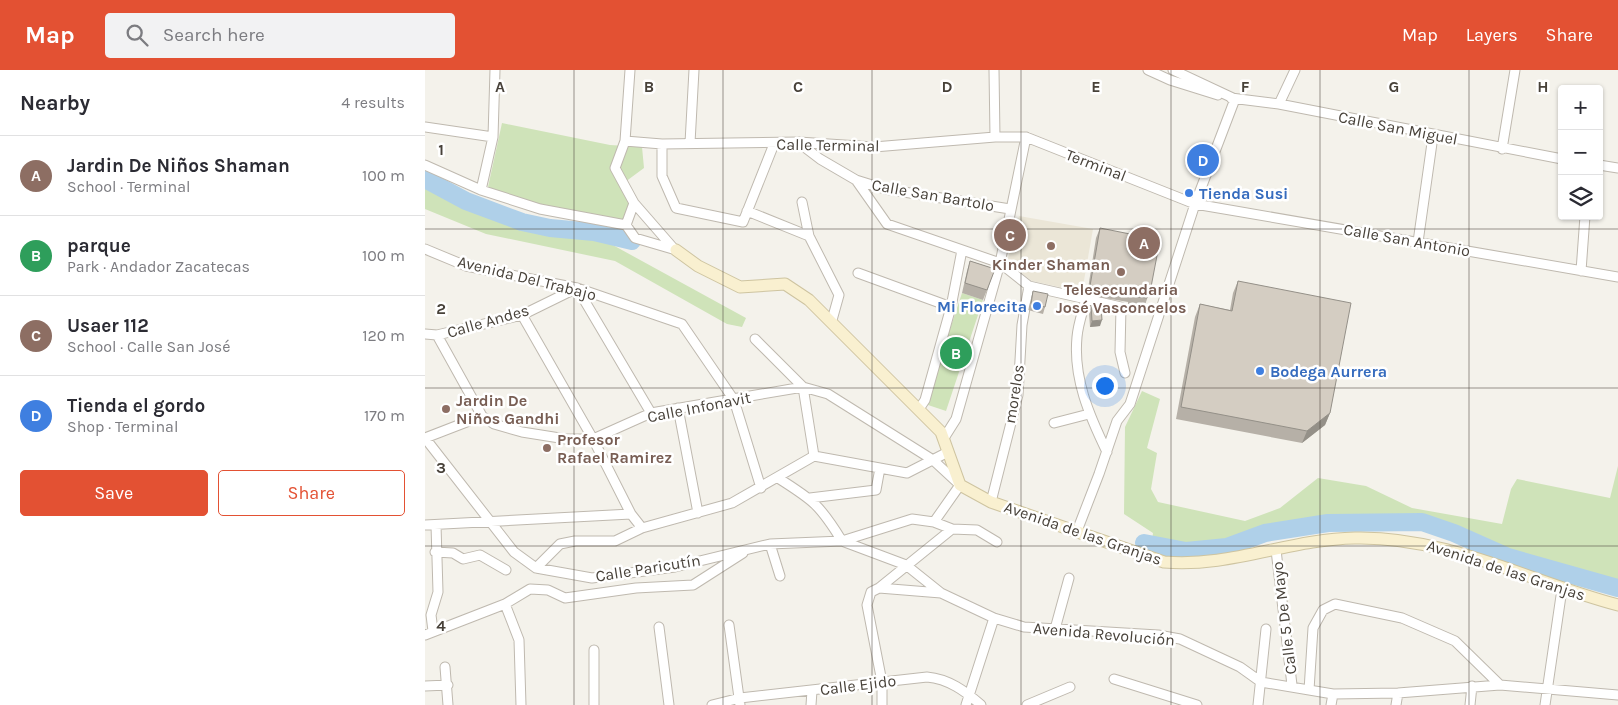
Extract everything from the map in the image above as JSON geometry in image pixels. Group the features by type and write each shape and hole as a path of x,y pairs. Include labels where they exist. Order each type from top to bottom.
{"street":[{"path":"481,190 493,137 495,70"},
{"path":"630,70 625,141 615,168 634,202 676,250 698,266 740,287 785,284 809,300 832,320 941,432 960,485 934,522"},
{"path":"690,143 694,70"},
{"path":"994,70 995,137"},
{"name":"Calle San Miguel","path":"1148,70 1197,90 1235,99 1279,104 1433,136 1558,158"},
{"name":"Calle San Miguel","path":"1173,70 1235,99"},
{"path":"1279,104 1295,70"},
{"path":"1502,149 1515,70"},
{"path":"1077,531 1117,421 1130,404 1195,204 1235,99"},
{"path":"425,127 493,137"},
{"path":"1418,242 1433,136"},
{"name":"Calle Terminal","path":"662,144 774,144 799,142 874,147 995,137"},
{"name":"Terminal","path":"995,137 1026,137 1195,204"},
{"path":"943,438 956,419 1000,263 1026,137"},
{"path":"625,141 662,144 662,176 676,208 743,222 774,144"},
{"path":"799,142 820,159 855,180 887,224 1000,263 1029,286 1121,307 1120,352 1125,373"},
{"path":"425,165 481,190 540,209 625,225 635,238 676,250"},
{"path":"1603,166 1618,168"},
{"name":"Calle San Bartolo","path":"855,180 885,189 1010,209"},
{"path":"625,225 634,202"},
{"path":"802,202 809,236 839,296 832,320"},
{"name":"Calle San Antonio","path":"1195,204 1618,277"},
{"path":"747,211 809,236"},
{"path":"1581,271 1585,220"},
{"name":"Avenida Del Trabajo","path":"425,249 467,266 577,288 682,324 733,400 761,488"},
{"path":"919,409 925,400 951,307 962,250"},
{"path":"858,273 951,307"},
{"name":"morelos","path":"991,502 1018,395 1022,325 1029,286"},
{"path":"577,288 651,413"},
{"name":"Calle Andes","path":"425,334 437,335 522,315 577,288"},
{"path":"1086,299 1077,336 1079,377 1089,414 1107,452"},
{"path":"522,315 593,439 631,514 642,528"},
{"path":"425,438 483,416 437,335"},
{"path":"755,339 803,386 814,456"},
{"name":"Avenida de las Granjas","path":"803,386 828,394 933,460 960,485 991,502 1164,562 1192,564 1276,550 1318,540 1355,538 1405,540 1439,546 1562,589 1618,605"},
{"name":"Calle Infonavit","path":"483,416 494,424 522,432 566,439 593,439 651,413 733,400 803,386"},
{"path":"678,408 698,514"},
{"path":"1054,422 1089,414"},
{"name":"Calle Paricutín","path":"425,438 514,552 536,568 592,578 675,567 771,544 842,541"},
{"path":"536,568 560,544 575,541 615,541 642,528 733,503 814,456 907,473 948,452"},
{"path":"811,498 876,490 880,468"},
{"path":"777,478 811,498 824,512 842,541 906,565 941,593"},
{"path":"425,525 492,523 631,514"},
{"path":"842,541 912,519 934,522 952,529 977,530 997,542"},
{"path":"436,525 435,552 438,592 428,614 429,633 505,604 530,589 548,590 565,598 635,588 693,585 750,549"},
{"path":"882,705 882,682 867,605 871,592 879,588 952,529"},
{"path":"771,544 780,576"},
{"name":"Calle 5 De Mayo","path":"1276,550 1292,686"},
{"path":"435,552 453,553 463,559 480,555 506,570"},
{"path":"1055,630 1069,578"},
{"name":"Avenida Revolución","path":"879,588 941,593 995,618 1024,627 1180,639 1240,667 1261,682 1333,694 1500,685 1547,689 1617,699"},
{"path":"1545,705 1562,589"},
{"path":"505,604 519,640 521,705"},
{"path":"1309,690 1313,628 1323,610 1335,604 1401,618 1455,642 1500,685"},
{"path":"966,705 995,618"},
{"path":"729,625 740,701"},
{"path":"659,627 669,705"},
{"path":"1258,705 1265,629"},
{"path":"594,650 594,705"},
{"path":"445,667 448,705"},
{"name":"Calle Ejido","path":"712,705 811,690 927,676 942,678 970,695 981,705"},
{"path":"1115,679 1197,705"},
{"path":"425,686 447,685"},
{"path":"1470,705 1472,686"},
{"path":"1031,703 1070,687"},
{"path":"811,690 811,705"},
{"path":"1396,705 1397,692"},
{"path":"1331,705 1333,694"},
{"path":"1031,703 1044,705"}],"shaded area":[{"name":"Kinder Shaman","path":"1019,216 1093,229 1082,292 1032,281 1007,262"}],"green space":[{"path":"502,123 610,145 642,147 644,168 621,185 631,202 623,222 542,206 488,187"},
{"path":"425,174 499,208 600,238 746,318 742,327 727,324 615,261 486,234 425,209"},
{"path":"962,293 983,300 946,411 925,404"},
{"path":"1142,391 1160,399 1147,448 1157,453 1151,489 1158,502 1245,521 1280,508 1318,478 1366,486 1412,508 1502,524 1511,489 1517,479 1610,498 1618,466 1618,582 1561,569 1509,553 1422,519 1328,519 1266,531 1226,544 1187,548 1152,541 1153,533 1124,514 1125,427"}],"building":[{"name":"Telesecundaria José Vasconcelos","path":"1100,228 1160,240 1147,298 1131,296 1132,292 1090,286"},
{"path":"970,261 995,269 987,290 965,283"},
{"name":"Bodega Aurrera","path":"1238,281 1351,303 1330,413 1307,431 1181,407 1200,304 1232,311"},
{"path":"1033,291 1048,294 1045,307 1031,304"},
{"path":"1091,305 1101,307 1102,320 1092,321"}],"waterway":[{"path":"425,179 466,201 522,222 550,228 594,232 632,241"},
{"path":"1144,543 1186,551 1227,547 1265,533 1328,523 1422,522 1454,533 1508,557 1618,588"}],"place":[{"name":"Tienda el gordo","path":"1203,160"},
{"name":"Tienda Susi","path":"1189,193"},
{"name":"Usaer 112","path":"1010,235"},
{"name":"Jardin De Niños Shaman","path":"1144,243"},
{"name":"Kinder Shaman","path":"1051,246"},
{"name":"Telesecundaria José Vasconcelos","path":"1121,272"},
{"name":"Mi Florecita","path":"1037,306"},
{"name":"parque","path":"956,353"},
{"name":"Bodega Aurrera","path":"1260,371"},
{"name":"Jardin De Niños Gandhi","path":"446,409"},
{"name":"Profesor Rafael Ramirez","path":"547,448"}]}
